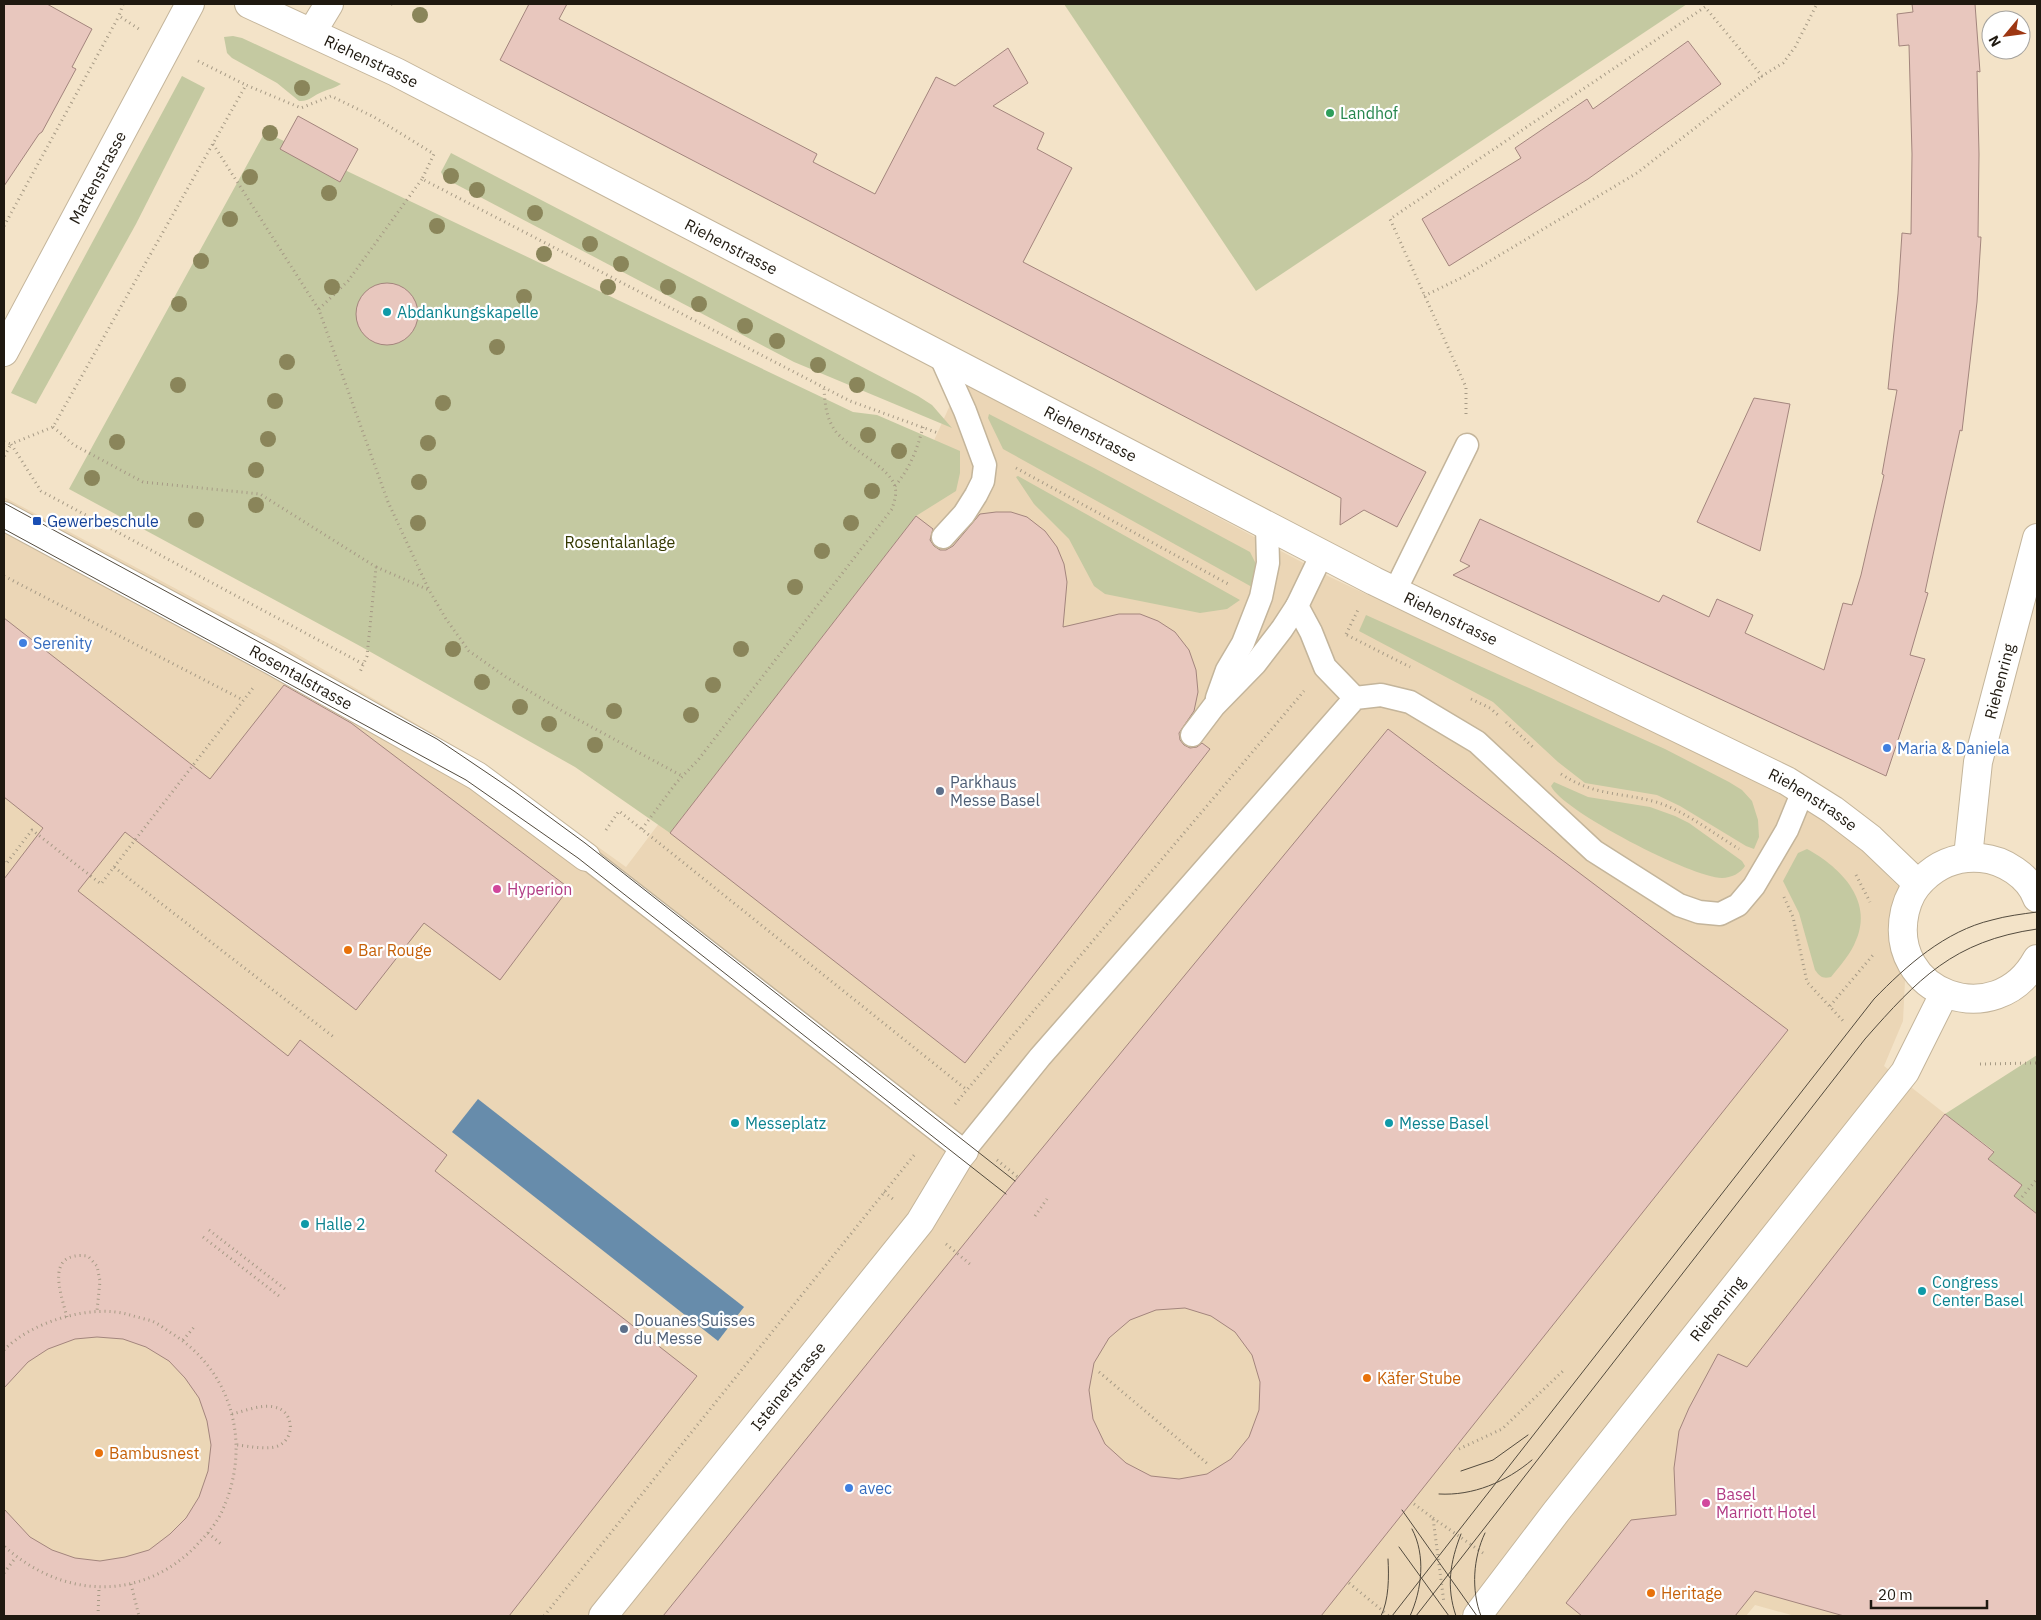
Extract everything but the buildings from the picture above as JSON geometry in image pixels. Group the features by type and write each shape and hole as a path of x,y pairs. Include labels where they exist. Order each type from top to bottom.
{"main road":[{"name":"Mattenstrasse","path":"4,352 190,4"},
{"name":"Riehenstrasse","path":"249,4 396,72 1395,592 1787,781 1833,810 1870,839 1918,884"},
{"path":"312,32 329,4"},
{"name":"Rosentalstrasse","path":"4,516 346,701 477,776 586,856"},
{"name":"Riehenring","path":"1968,857 1978,762 2037,538"},
{"path":"2037,895 2023,877 2007,865 1988,858 1968,857 1949,861 1932,870 1918,884 1907,902 1902,923 1904,944 1912,964 1922,978 1944,994 1963,999 1982,1000 2001,994 2028,979 2037,959"},
{"name":"Riehenring","path":"1477,1616 1905,1072 1944,994"},
{"name":"Isteinerstrasse","path":"603,1616 920,1222 964,1151"}],"lane":[{"path":"940,356 965,410 985,465 983,481 976,496 964,514 943,537"},
{"path":"1395,592 1467,445"},
{"path":"1214,706 1227,670 1243,643 1261,597 1268,563 1267,525"},
{"path":"1192,735 1214,706 1255,664 1282,629 1297,606 1322,554"},
{"path":"1297,606 1311,632 1325,667 1355,698"},
{"path":"586,856 964,1151 1040,1058 1355,698 1382,695 1410,702 1477,742 1594,852 1679,905 1699,912 1720,914 1738,905 1764,872 1787,830 1803,791"}],"path":[{"path":"4,226 119,16 123,4"},
{"path":"1424,296 1463,277 1637,173 1762,76 1783,62 1795,47 1817,4"},
{"path":"1467,445 1466,387 1390,219 1705,7 1762,76"},
{"path":"119,16 146,32"},
{"path":"191,57 246,85 301,108 331,96 374,117 434,154 422,179 348,281 319,310"},
{"path":"4,442 11,444 53,427 246,85"},
{"path":"213,144 319,310 388,502 429,590 446,619 469,651 506,677 564,712 682,776"},
{"path":"422,179 850,401 947,436"},
{"path":"642,829 682,776 698,760 892,510 896,497 895,486 888,475 835,432 826,413 824,388"},
{"path":"53,427 74,445 143,482 260,494 376,567 429,590"},
{"path":"895,486 905,474 914,458 923,427"},
{"path":"4,457 11,444"},
{"path":"11,444 41,490 363,664"},
{"path":"1008,463 1238,589"},
{"path":"346,701 367,656 376,567"},
{"path":"4,576 242,700"},
{"path":"1340,628 1346,634 1413,669"},
{"path":"544,1616 718,1397 967,1090 1325,667 1346,634"},
{"path":"4,862 6,864 32,830 101,884 273,661"},
{"path":"1464,695 1490,708 1538,753"},
{"path":"1556,771 1576,784 1610,794 1656,802 1689,818 1748,854 1782,893 1793,917 1807,982 1845,1023"},
{"path":"605,831 619,811 967,1090"},
{"path":"114,867 335,1038"},
{"path":"1854,871 1870,899 1871,908"},
{"path":"1830,1006 1875,952"},
{"path":"1980,1064 2037,1063"},
{"path":"2022,1197 2037,1179"},
{"path":"1035,1216 1047,1198"},
{"path":"209,1230 285,1289"},
{"path":"203,1237 279,1296"},
{"path":"67,1316 58,1284 59,1269 64,1260 74,1254 88,1256 97,1266 100,1281 97,1311"},
{"path":"4,1350 12,1342 40,1326 67,1316 97,1311 121,1312 153,1322 183,1340 206,1362 222,1385 232,1414 237,1446 234,1476 223,1509 208,1533 185,1556 159,1574 131,1584 99,1588 69,1583 44,1574 16,1557 4,1546"},
{"path":"183,1340 195,1326"},
{"path":"1459,1449 1502,1429 1564,1370"},
{"path":"1099,1372 1209,1465"},
{"path":"232,1414 264,1406 276,1407 286,1413 292,1425 289,1436 280,1445 270,1448 237,1446"},
{"path":"1414,1504 1510,1572"},
{"path":"1432,1518 1445,1610"},
{"path":"208,1533 222,1545"},
{"path":"4,1573 16,1557"},
{"path":"1349,1582 1389,1616"},
{"path":"131,1584 139,1616"},
{"path":"98,1616 99,1588"}],"shaded area":[{"path":"961,381 1330,577 1772,786 1842,830 1902,890 1905,981 1903,1021 1884,1066 1994,1152 1988,1159 2022,1185 2014,1196 2037,1214 2037,1616 1795,1616 1755,1605 1746,1616 1471,1616 1464,1611 1460,1616 4,1616 4,497 285,647 468,754 626,867 911,491"}],"green space":[{"name":"Landhof","path":"1064,4 1687,4 1256,291"},
{"path":"224,37 242,38 341,84 309,99 299,101 277,83 232,58 227,53"},
{"path":"182,76 205,88 136,224 36,404 11,393"},
{"name":"Rosentalanlage","path":"265,132 853,412 877,415 960,451 960,473 956,491 916,516 670,833 575,767 360,646 69,489"},
{"path":"451,153 918,396 932,405 952,428 794,362 444,178 441,172"},
{"path":"989,414 1250,552 1257,566 1252,587 1003,449 988,418"},
{"path":"1018,476 1240,600 1227,609 1200,613 1105,594 1094,586 1069,539 1034,504 1016,477"},
{"path":"1366,615 1665,749 1729,782 1742,790 1752,801 1758,820 1759,837 1754,849 1680,806 1657,795 1585,783 1558,762 1493,702 1359,631"},
{"path":"1554,782 1588,797 1650,807 1675,816 1689,823 1742,861 1745,866 1735,875 1722,878 1685,867 1630,841 1578,811 1560,797 1551,786"},
{"path":"1807,849 1832,866 1852,888 1858,901 1861,915 1860,930 1854,945 1840,966 1828,978 1822,977 1815,970 1799,913 1783,881 1798,853"},
{"path":"2037,1055 2037,1214 2014,1196 2022,1185 1988,1159 1994,1151 1945,1114"}],"water":[{"path":"478,1099 744,1307 718,1341 452,1132"}],"tram line":[{"path":"4,503 437,739 514,791 585,843 1015,1181"},
{"path":"4,529 466,780 578,858 1006,1194"},
{"path":"1392,1616 1874,999 1913,962 1958,932 1997,919 2037,912"},
{"path":"1416,1616 1865,1039 1902,998 1939,966 1960,953 1982,943 2037,929"},
{"path":"1461,1471 1493,1460 1528,1435"},
{"path":"1439,1494 1464,1493 1488,1486 1511,1475 1532,1460"},
{"path":"1402,1510 1477,1616"},
{"path":"1410,1616 1420,1584 1421,1572 1419,1550 1412,1529"},
{"path":"1481,1616 1476,1596 1475,1574 1478,1553 1485,1533"},
{"path":"1456,1616 1450,1585 1454,1555 1461,1534"},
{"path":"1399,1547 1449,1616"},
{"path":"1381,1616 1387,1596 1388,1559"}],"place":[{"name":"Landhof","path":"1330,113"},
{"name":"Abdankungskapelle","path":"387,312"},
{"name":"Gewerbeschule","path":"37,521"},
{"name":"Serenity","path":"23,643"},
{"name":"Maria & Daniela","path":"1887,748"},
{"name":"Parkhaus Messe Basel","path":"940,791"},
{"name":"Hyperion","path":"497,889"},
{"name":"Bar Rouge","path":"348,950"},
{"name":"Messeplatz","path":"735,1123"},
{"name":"Messe Basel","path":"1389,1123"},
{"name":"Halle 2","path":"305,1224"},
{"name":"Congress Center Basel","path":"1922,1291"},
{"name":"Douanes Suisses du Messe","path":"624,1329"},
{"name":"Käfer Stube","path":"1367,1378"},
{"name":"Bambusnest","path":"99,1453"},
{"name":"avec","path":"849,1488"},
{"name":"Basel Marriott Hotel","path":"1706,1503"},
{"name":"Heritage","path":"1651,1593"}]}
